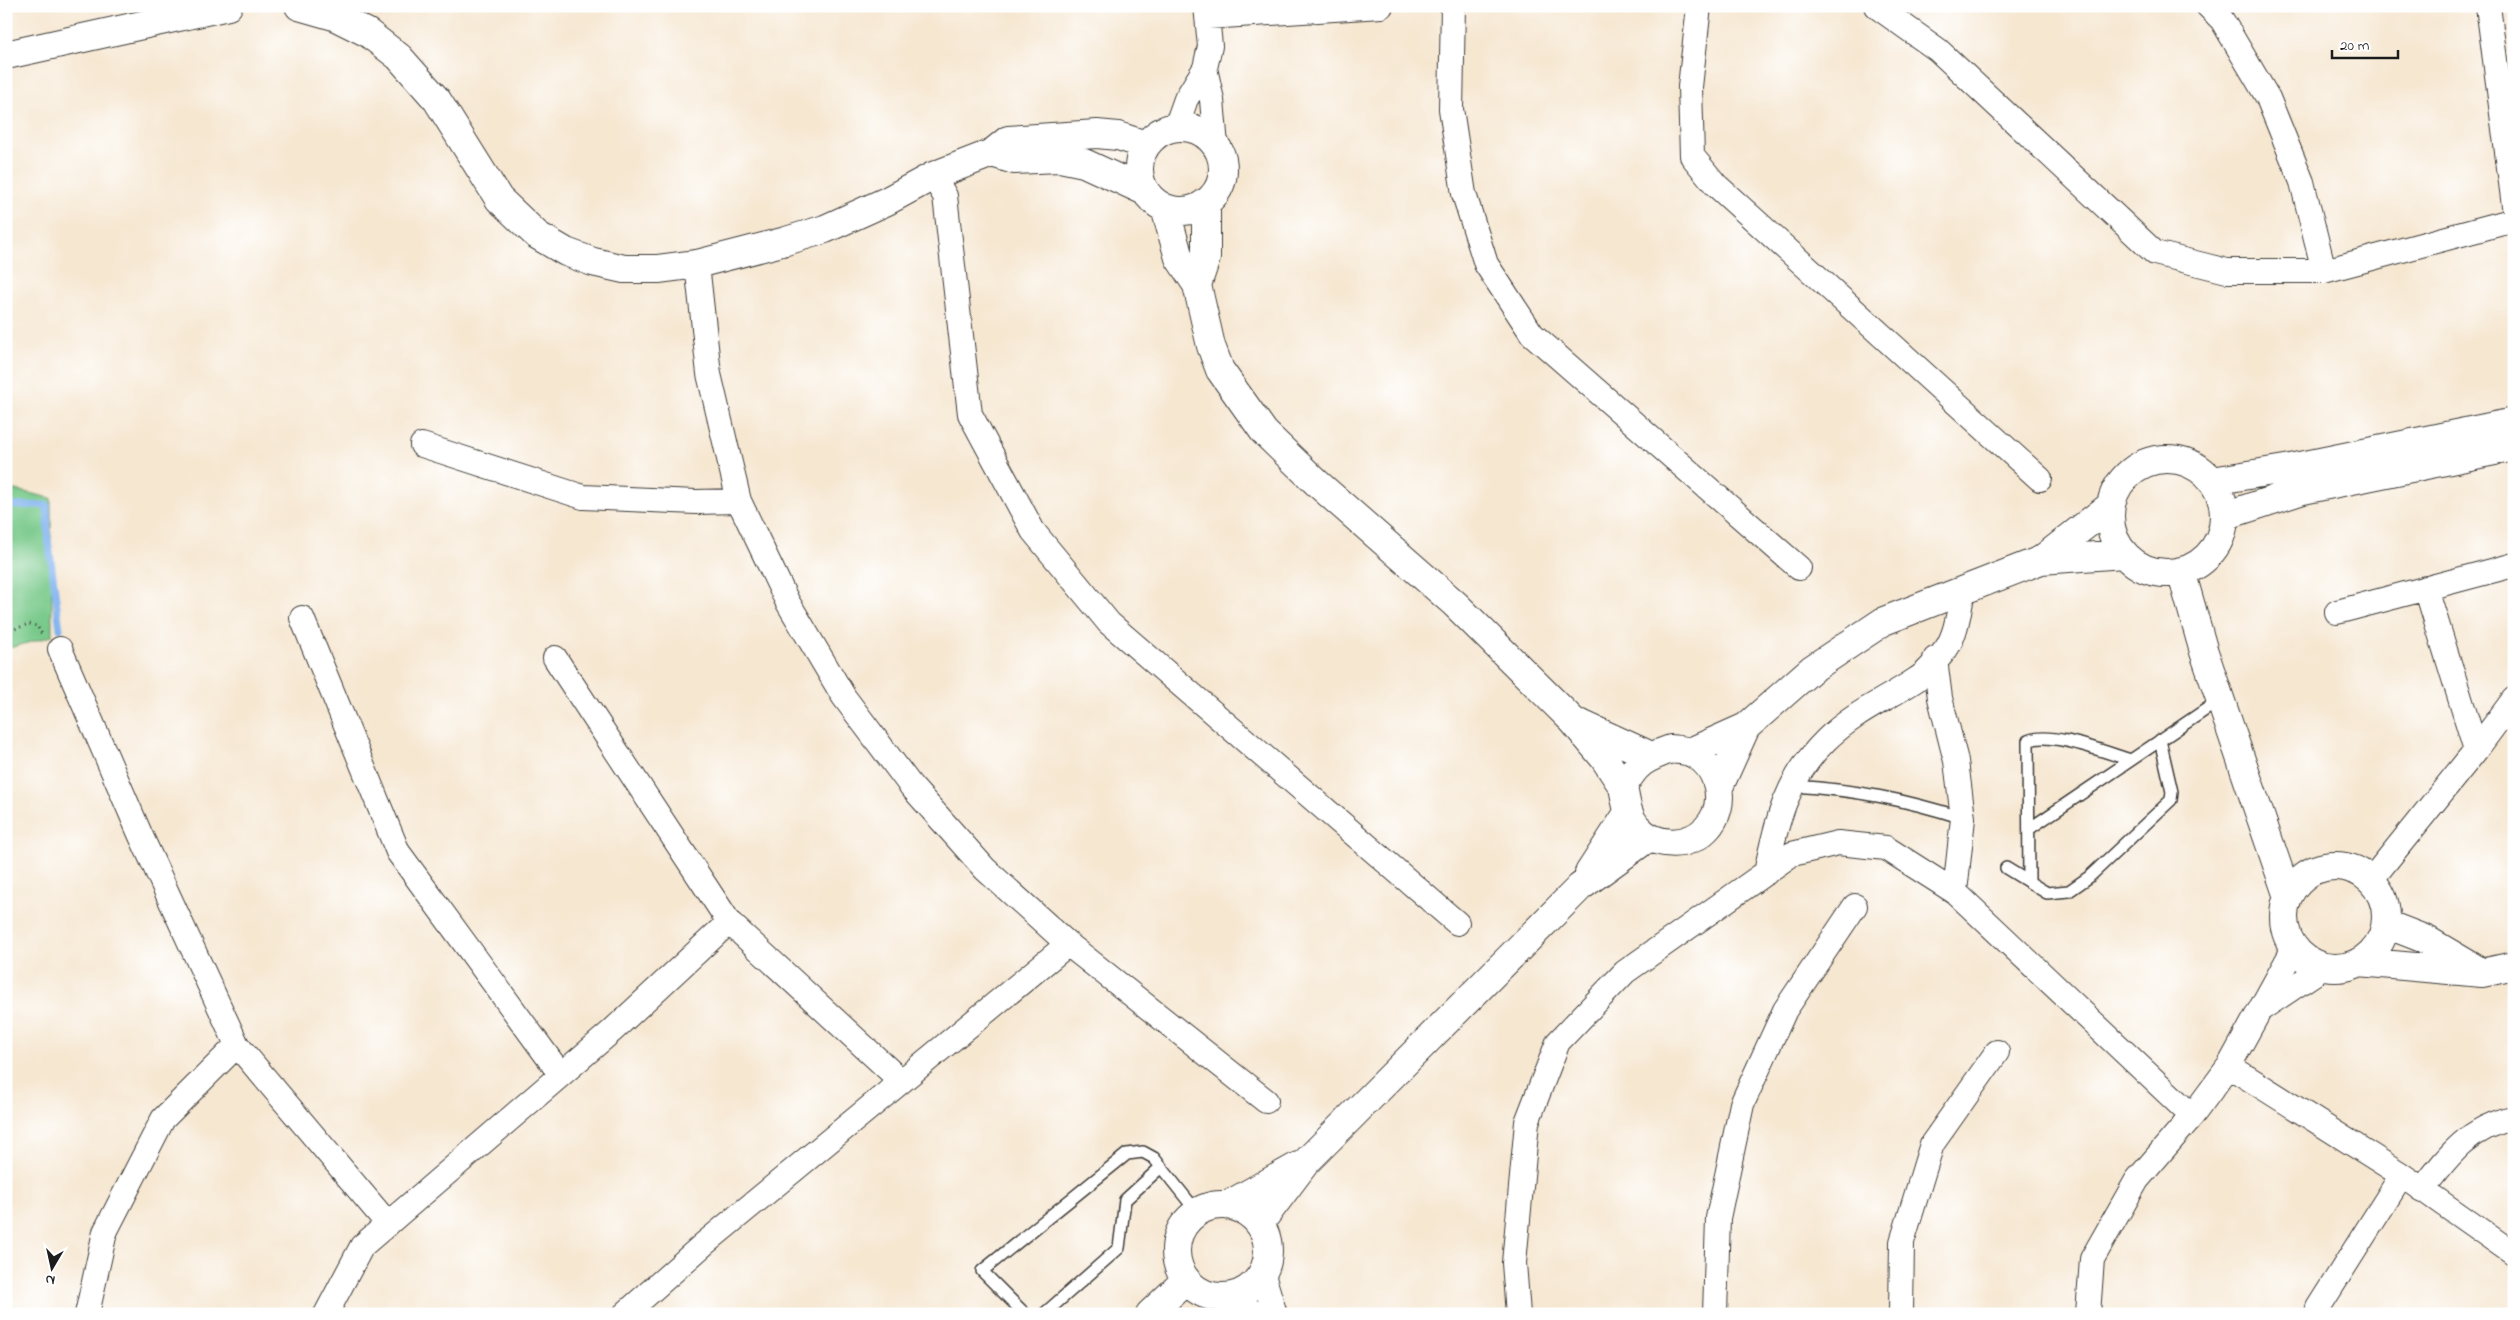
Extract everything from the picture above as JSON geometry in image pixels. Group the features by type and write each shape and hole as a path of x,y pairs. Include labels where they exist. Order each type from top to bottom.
{"street":[{"path":"6,54 228,6"},
{"path":"300,6 334,16 368,33 399,57 437,100 499,199 537,235 566,252 593,262 624,269 658,269 697,264 786,242 826,229 887,201 933,176 992,153 1008,140 1097,134 1118,136 1146,145"},
{"path":"1176,127 1186,99 1205,68 1210,46 1207,12 1381,6"},
{"path":"1452,6 1451,109 1464,194 1486,264 1532,334 1799,568"},
{"path":"1699,6 1690,86 1692,156 1716,185 2040,479"},
{"path":"1876,6 1938,50 2155,253 2227,271 2324,271 2514,220"},
{"path":"2208,6 2222,20 2268,98 2302,182 2324,271"},
{"path":"2488,6 2514,206"},
{"path":"1205,68 1212,100 1216,146"},
{"path":"992,153 1014,160 1060,158 1084,163 1155,199 1186,210 1206,202 1217,191 1222,176 1222,160 1216,146 1206,134 1192,128 1176,127 1159,132 1146,145 1140,159 1139,175 1155,199 1179,258 1197,285 1211,346 1220,370 1264,432 1317,483 1454,604 1573,721 1604,758 1626,800 1636,827 1649,837 1663,842 1679,843 1693,838 1706,829 1715,817 1719,802 1719,787 1713,772 1703,760 1690,752 1671,749 1651,756 1636,766 1626,800 1580,887"},
{"path":"933,176 945,196 970,414 1033,531 1109,624 1456,923"},
{"path":"1197,285 1206,258 1206,202"},
{"path":"697,264 709,374 739,501 787,601 844,697 911,786 985,869 1068,944 1266,1100"},
{"path":"2212,481 2291,468 2514,422"},
{"path":"422,445 583,497 696,502 739,501"},
{"path":"2224,516 2303,490 2514,447"},
{"path":"2162,458 2181,460 2198,468 2212,481 2221,497 2224,516 2219,538 2207,556 2195,566 2181,571 2166,573 2150,571 2136,564 2124,554 2114,540 2109,524 2110,506 2116,488 2128,473 2144,463 2162,458"},
{"path":"1690,752 1746,727 1812,669 1884,621 2041,560 2110,506"},
{"path":"2041,560 2124,554"},
{"path":"2337,612 2514,565"},
{"path":"2181,571 2220,700 2288,897"},
{"path":"2426,588 2476,750"},
{"path":"1766,873 1776,823 1781,807 1793,786 1825,741 1855,714 1919,678 1947,648 1954,631 1963,591"},
{"path":"302,618 398,852 561,1075"},
{"path":"60,649 140,834 238,1045 388,1224"},
{"path":"555,658 729,922 900,1081"},
{"path":"1935,659 1940,698 1956,761 1963,818 1955,892"},
{"path":"2371,880 2476,750 2514,699"},
{"path":"1573,721 1651,756"},
{"path":"1719,787 1746,727"},
{"path":"2263,827 2308,873"},
{"path":"1260,1224 1306,1162 1580,887 1649,837"},
{"path":"1518,1314 1514,1263 1527,1122 1558,1042 1626,972 1792,854 1838,843 1886,848 1955,892 2192,1116"},
{"path":"2334,866 2347,867 2360,872 2371,880 2380,893 2386,908 2386,924 2381,940 2372,953 2359,962 2342,968 2324,967 2308,960 2294,948 2286,932 2284,915 2288,897 2308,873 2334,866"},
{"path":"1714,1314 1718,1218 1742,1104 1785,1010 1855,906"},
{"path":"326,1314 362,1246 561,1075 729,922"},
{"path":"2386,924 2427,940 2482,973"},
{"path":"625,1314 704,1244 1068,944"},
{"path":"2088,1314 2092,1259 2137,1180 2192,1116 2229,1066 2294,948"},
{"path":"2359,962 2482,973 2514,966"},
{"path":"2260,1010 2324,967"},
{"path":"87,1314 105,1232 162,1119 238,1045"},
{"path":"1901,1314 1902,1242 1932,1144 1997,1052"},
{"path":"2229,1066 2402,1175 2514,1254"},
{"path":"2422,1190 2453,1148 2494,1122 2514,1118"},
{"path":"1228,1205 1306,1162"},
{"path":"2317,1314 2318,1308 2402,1175"},
{"path":"1263,1275 1243,1292 1228,1297 1212,1296 1198,1290 1186,1280 1177,1258 1178,1235 1186,1222 1197,1212 1211,1206 1228,1205 1241,1208 1260,1224 1268,1242 1268,1257 1263,1275 1275,1314"},
{"path":"1150,1314 1186,1280"},
{"path":"1228,1297 1257,1314"}],"lane":[{"path":"2029,829 2220,700"},
{"path":"2029,882 2028,741 2043,737 2065,741 2131,760"},
{"path":"2006,868 2047,893 2069,891 2089,877 2171,800 2172,792 2160,740"},
{"path":"1793,786 1850,790 1914,802 1963,818"},
{"path":"1025,1314 982,1271 1127,1154 1143,1152 1154,1158 1197,1212"},
{"path":"1044,1314 1118,1248 1125,1200 1161,1167"}],"path":[{"path":"6,632 20,626 34,624 46,640 60,649"}],"green space":[{"path":"6,488 51,498 52,636 6,649"}],"waterway":[{"path":"6,506 47,505 48,538 60,629"}]}
